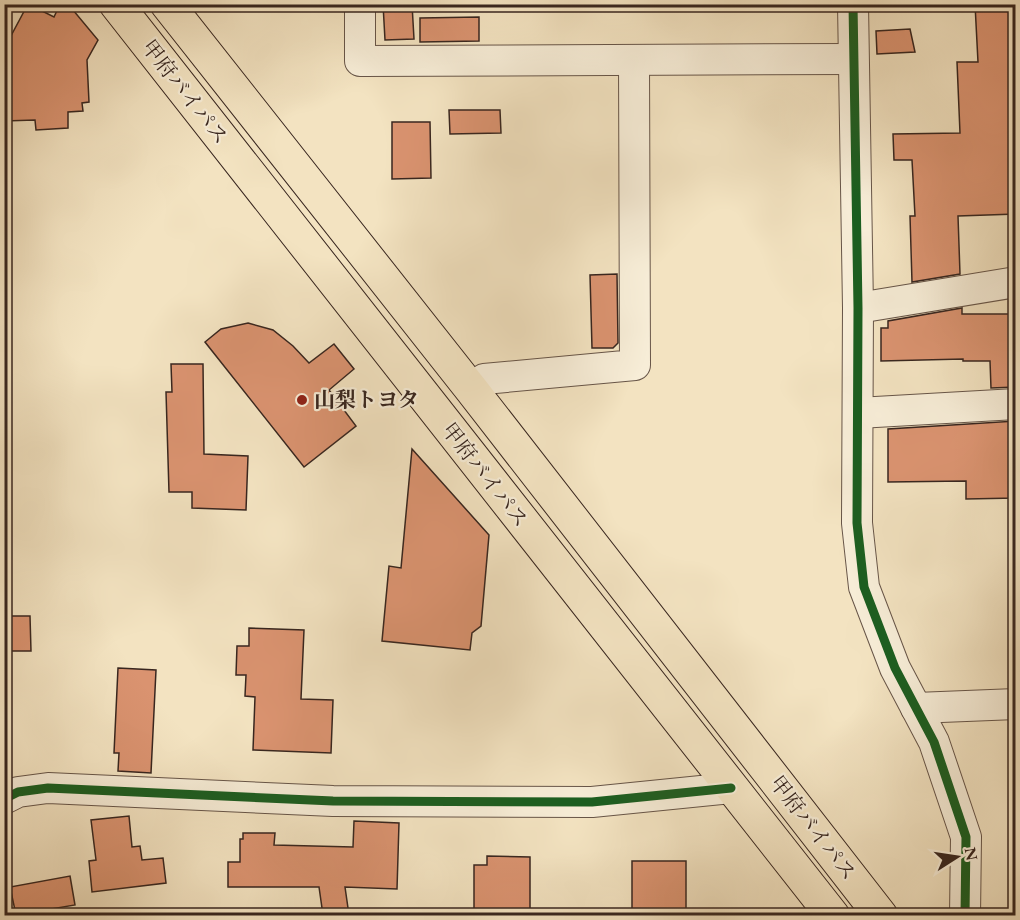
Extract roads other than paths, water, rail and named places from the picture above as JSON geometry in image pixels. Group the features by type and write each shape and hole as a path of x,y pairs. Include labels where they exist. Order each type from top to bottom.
{"highway":[{"name":"甲府バイパス","path":"116,4 833,915"},
{"name":"甲府バイパス","path":"167,4 881,915"}],"street":[{"path":"360,4 360,61 853,59"},
{"path":"853,4 858,308 857,524 864,587 895,668 934,742 966,837 964,915"},
{"path":"471,389 484,379 635,365 634,61"},
{"path":"858,308 1016,282"},
{"path":"858,412 1016,404"},
{"path":"916,708 1016,704"},
{"path":"4,799 18,792 48,788 333,801 592,802 731,788"}],"place":[{"name":"山梨トヨタ","path":"302,400"}]}
